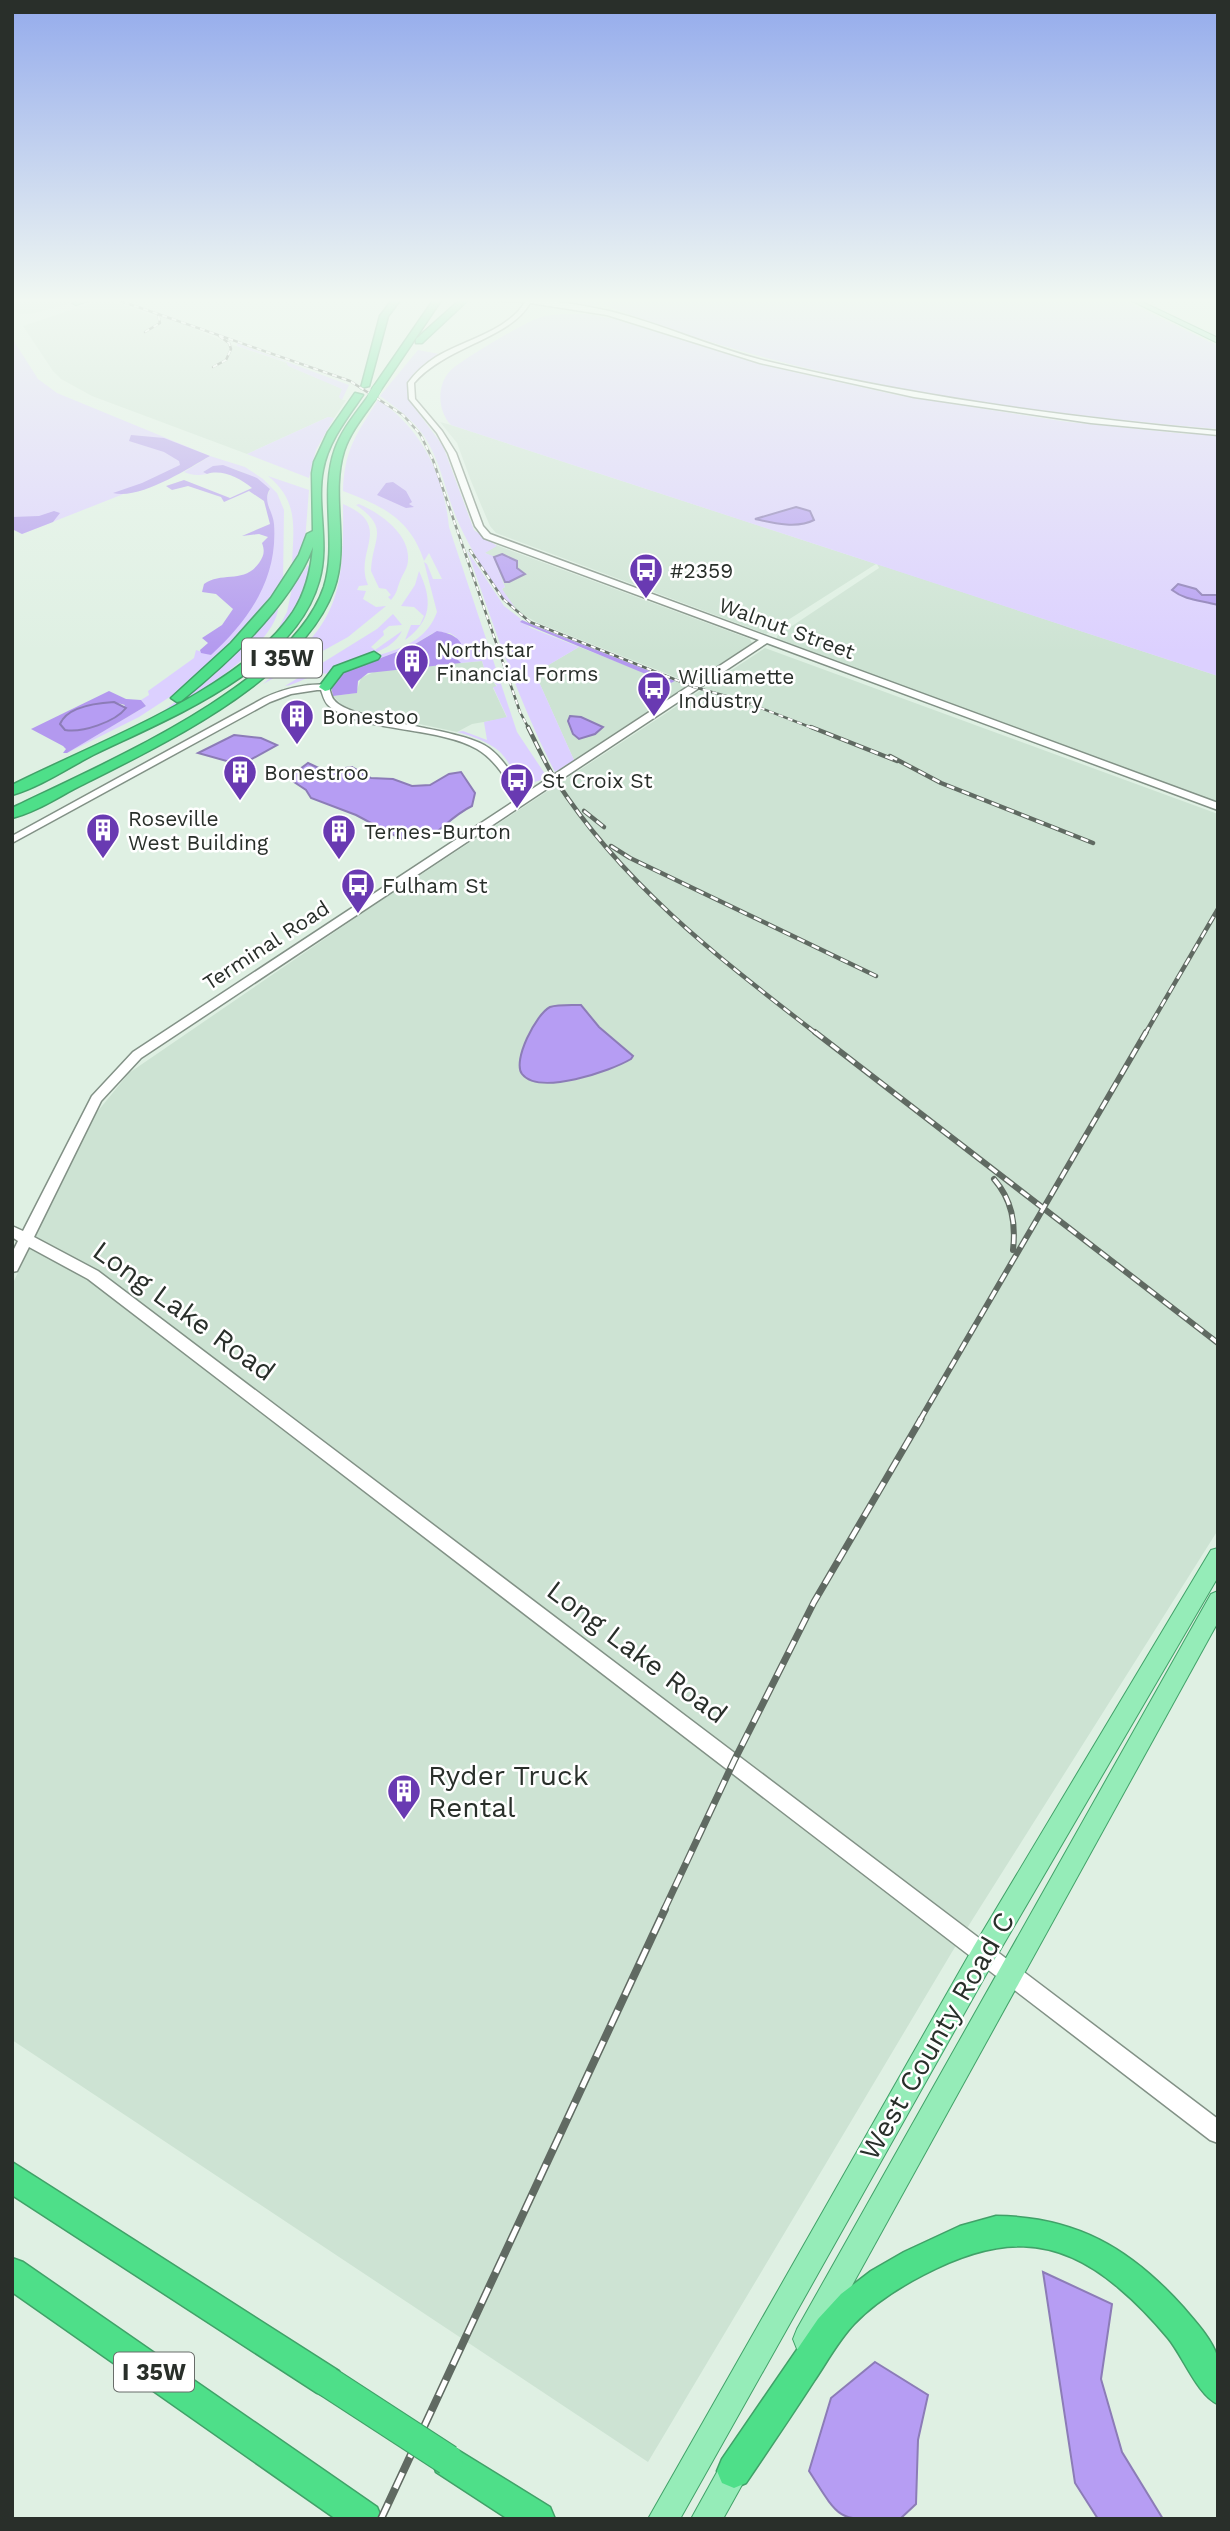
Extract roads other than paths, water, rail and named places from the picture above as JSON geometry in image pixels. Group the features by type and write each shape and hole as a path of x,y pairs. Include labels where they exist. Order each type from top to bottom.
{"highway":[{"name":"I 35W","path":"12,791 209,691 272,644 295,618 313,583 318,546 317,473 324,447 342,417"},
{"name":"I 35W","path":"12,814 203,713 278,662 306,631 327,597 332,572 335,484 340,451 357,419"},
{"path":"88,753 153,715 200,680 236,646 302,561 316,519"},
{"path":"324,688 329,678 339,669 374,656"},
{"path":"12,2177 538,2519"},
{"path":"734,2471 842,2314 875,2287 911,2264 947,2247 994,2231 1048,2235 1105,2259 1162,2306 1186,2336 1218,2388"},
{"name":"I 35W","path":"12,2273 365,2519"}],"main road":[{"name":"West County Road C","path":"663,2519 983,1955 1215,1566"},
{"name":"West County Road C","path":"706,2519 1218,1601"}],"street":[{"name":"Walnut Street","path":"427,417 452,453 482,531 502,544 1218,807"},
{"path":"1056,417 1218,433"},
{"name":"Terminal Road","path":"12,1267 19,1234 96,1099 137,1055 765,640"},
{"path":"12,840 267,700 294,690 324,688 330,702 349,714 412,726 482,748 524,797"},
{"path":"511,781 528,785 545,783"},
{"name":"Long Lake Road","path":"19,1234 93,1275 734,1761 1008,1975 1218,2132"}],"railway":[{"path":"405,417 420,434 433,460 520,712 529,729"},
{"path":"470,550 503,599 530,622 694,687 740,700 815,729"},
{"path":"811,727 897,761"},
{"path":"529,729 551,773 582,817 642,886 709,948 817,1034"},
{"path":"890,756 941,783 1093,843"},
{"path":"584,811 604,827"},
{"path":"611,846 630,858 876,976"},
{"path":"1145,1034 1218,909"},
{"path":"815,1032 1043,1208"},
{"path":"1043,1208 1146,1032"},
{"path":"994,1179 1009,1204 1014,1230 1013,1250"},
{"path":"920,1420 1043,1208"},
{"path":"1043,1208 1218,1343"},
{"path":"664,1910 734,1761 814,1602 921,1419"},
{"path":"381,2519 665,1909"}],"place":[{"name":"#2359","path":"646,600"},
{"name":"Northstar Financial Forms","path":"412,691"},
{"name":"Williamette Industry","path":"654,718"},
{"name":"Bonestoo","path":"297,746"},
{"name":"Bonestroo","path":"240,802"},
{"name":"St Croix St","path":"517,810"},
{"name":"Roseville West Building","path":"103,860"},
{"name":"Ternes-Burton","path":"339,861"},
{"name":"Fulham St","path":"358,915"},
{"name":"Ryder Truck Rental","path":"404,1821"}]}
